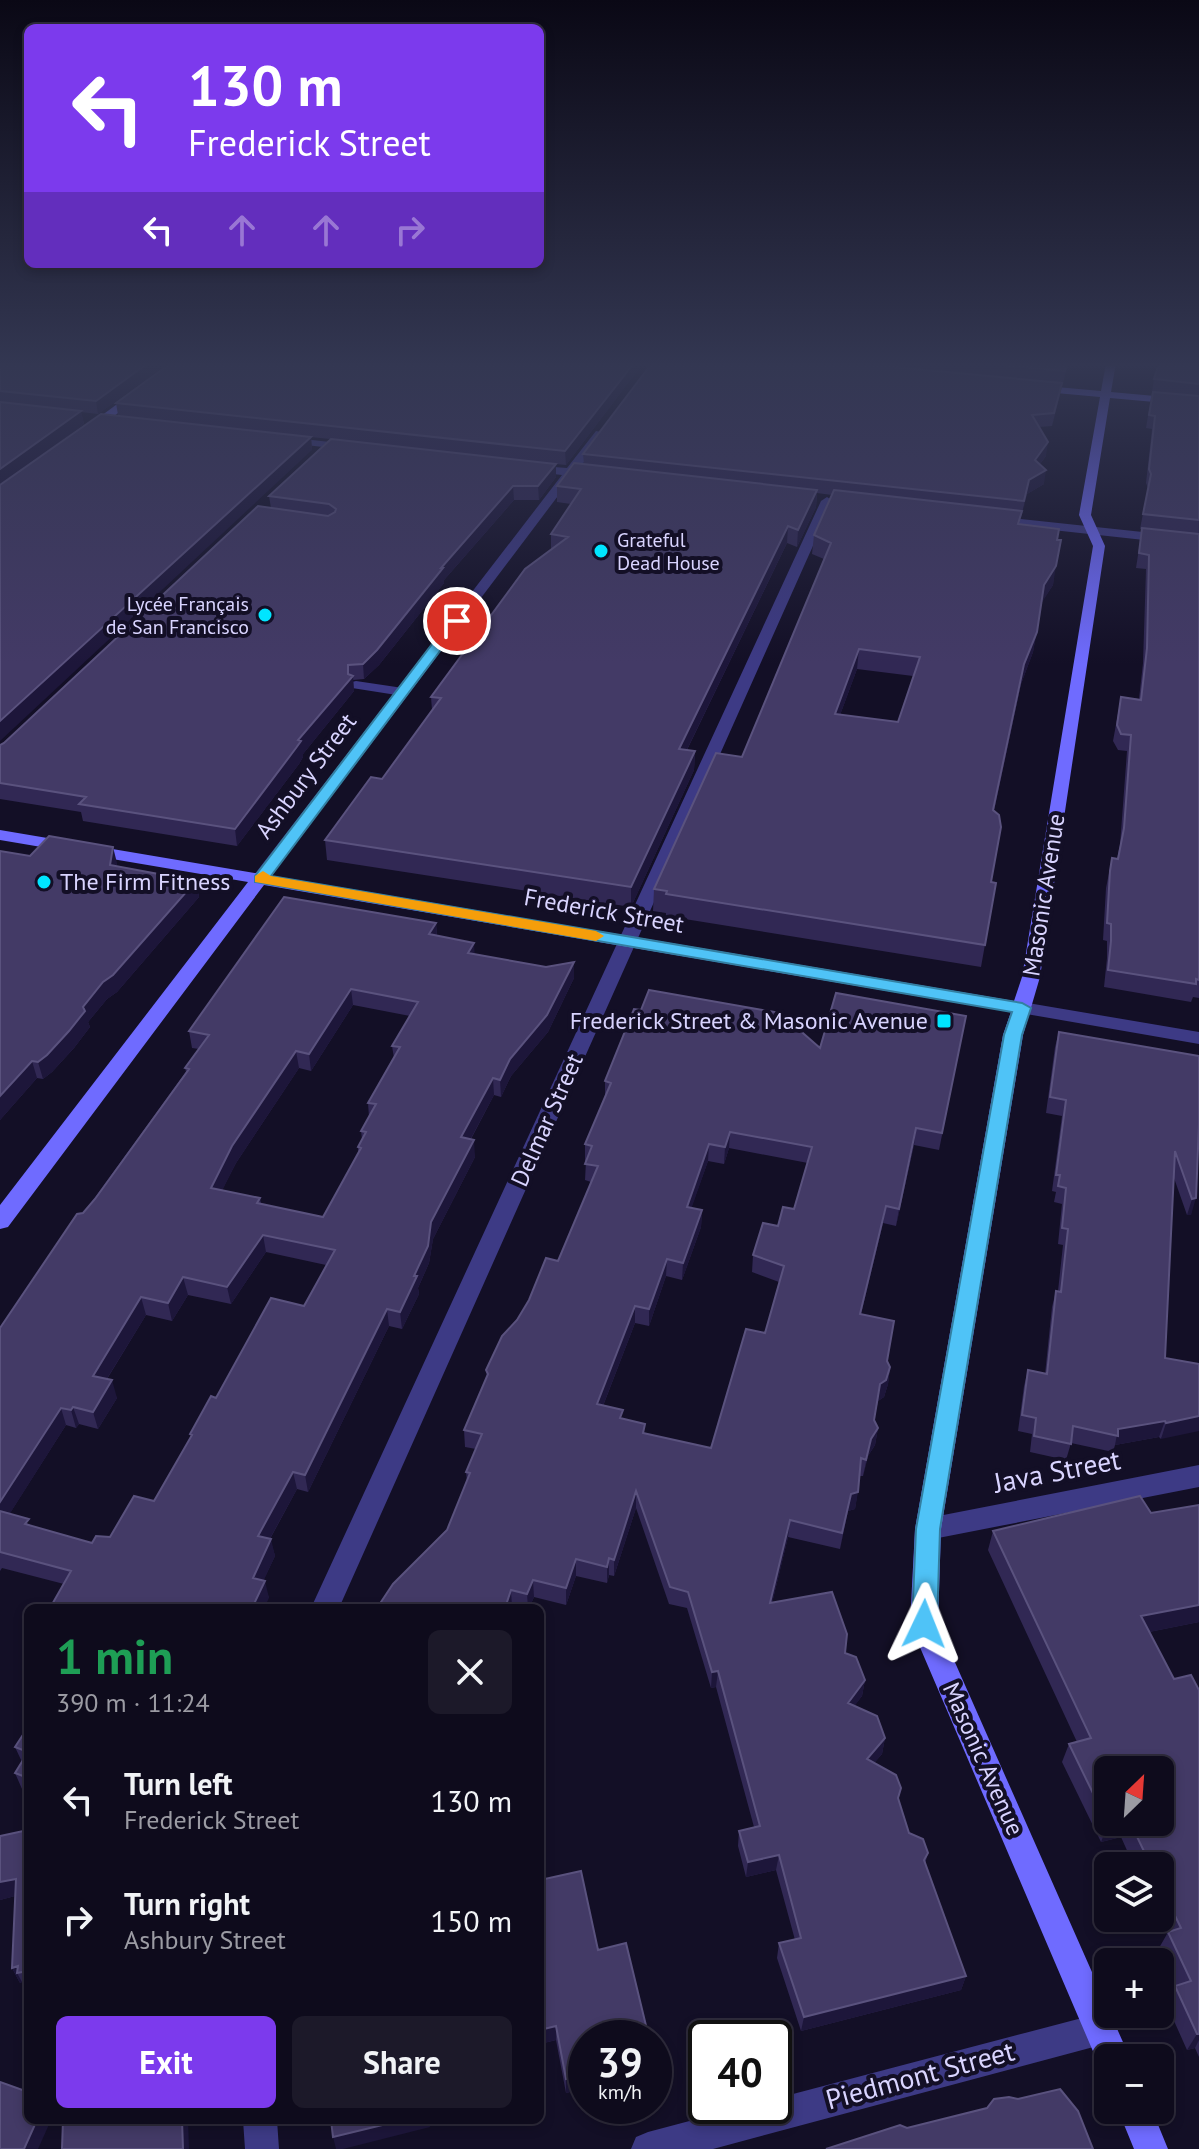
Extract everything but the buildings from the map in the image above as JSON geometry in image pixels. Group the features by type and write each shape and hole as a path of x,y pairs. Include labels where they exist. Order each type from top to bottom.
{"street":[{"name":"Ashbury Street","path":"0,1221 577,463"},
{"name":"Masonic Avenue","path":"1094,463 1085,515 1099,546 1031,977 1013,1035 928,1529 924,1624 1107,2043"},
{"path":"525,467 616,477"},
{"name":"Delmar Street","path":"327,1604 826,501"},
{"path":"975,518 1199,542"},
{"name":"Frederick Street","path":"0,835 1199,1038"},
{"name":"Java Street","path":"928,1529 1199,1476"},
{"name":"Piedmont Street","path":"648,2149 1107,2043"},
{"path":"260,2124 262,2149"},
{"path":"1141,2124 1151,2149"}],"lane":[{"path":"356,685 403,692"}],"slow traffic":[{"path":"263,875 260,879 596,936"}],"place":[{"name":"Grateful Dead House","path":"601,551"},
{"name":"Lycée Français de San Francisco","path":"265,615"},
{"name":"The Firm Fitness","path":"44,882"},
{"name":"Frederick Street & Masonic Avenue","path":"944,1021"}],"route":[{"path":"457,621 260,879 1022,1008 1013,1035 928,1529 924,1624"}]}
